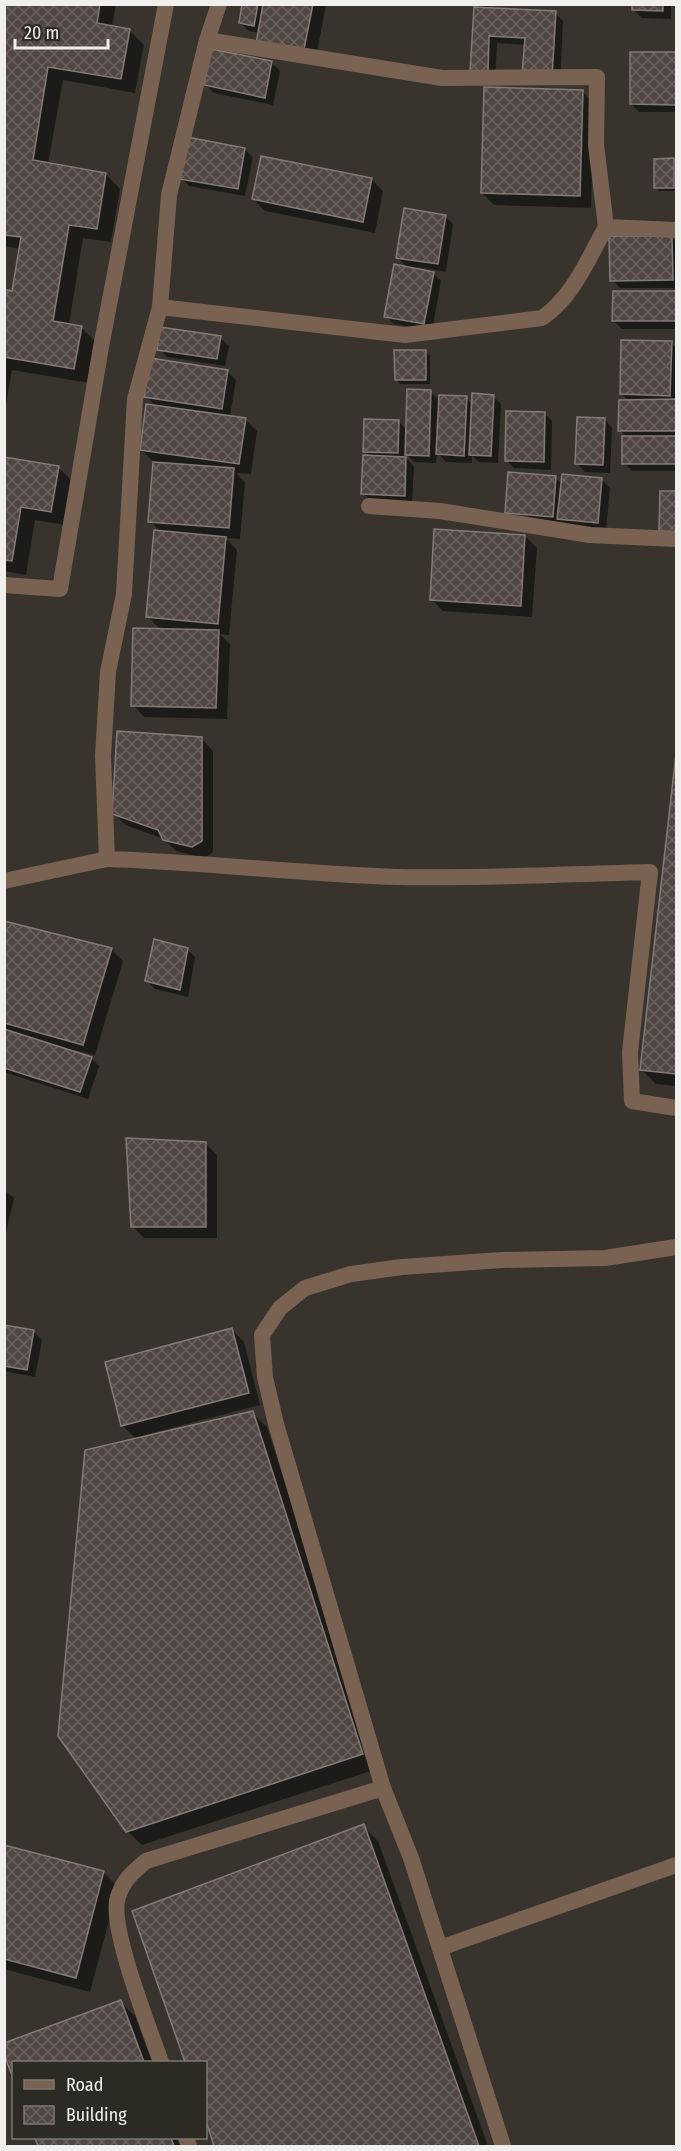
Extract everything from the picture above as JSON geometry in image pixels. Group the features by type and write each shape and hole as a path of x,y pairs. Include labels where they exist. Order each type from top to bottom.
{"street":[{"path":"4,585 60,589 101,347 166,4"},
{"path":"107,859 103,756 108,672 124,594 135,399 160,307 169,195 207,40 219,4"},
{"path":"160,307 405,335 542,318 559,307 564,300 606,227 596,145 597,77 442,78 207,40"},
{"path":"606,227 676,230"},
{"path":"369,506 440,511 590,535 676,539"},
{"path":"4,880 107,859 173,861 260,869 401,877 650,873 630,1052 632,1101 676,1108"},
{"path":"503,2146 411,1858 383,1788 276,1424 265,1377 262,1335 280,1308 305,1288 351,1274 402,1267 491,1261 605,1258 676,1247"},
{"path":"161,2061 120,1932 117,1899 126,1877 146,1861 383,1788"},
{"path":"440,1947 676,1865"}],"building":[{"path":"4,4 100,4 97,23 130,29 121,79 48,67 33,160 106,173 97,229 69,225 53,321 82,326 74,369 4,357 4,289 12,291 21,237 4,235"},
{"path":"242,4 258,4 254,26 239,23"},
{"path":"263,4 313,4 303,54 256,44"},
{"path":"632,4 663,4 663,11 632,10"},
{"path":"474,7 556,11 552,77 522,75 525,38 489,36 488,73 470,72"},
{"path":"211,49 272,61 265,98 204,85"},
{"path":"630,52 676,52 676,105 630,104"},
{"path":"484,87 583,90 580,196 481,193"},
{"path":"187,137 245,148 238,189 179,179"},
{"path":"261,156 372,178 363,222 252,199"},
{"path":"674,158 674,188 654,188 654,159"},
{"path":"404,208 446,215 438,264 396,258"},
{"path":"609,236 672,236 673,280 610,281"},
{"path":"394,264 434,272 424,324 384,317"},
{"path":"613,291 676,291 676,321 612,321"},
{"path":"160,327 221,336 217,359 157,350"},
{"path":"621,340 672,341 670,396 620,394"},
{"path":"394,350 426,350 426,380 395,380"},
{"path":"150,358 228,370 222,409 144,397"},
{"path":"407,389 431,390 429,456 405,455"},
{"path":"472,393 494,395 491,456 469,455"},
{"path":"439,395 467,396 464,456 436,454"},
{"path":"676,399 676,431 618,431 619,400"},
{"path":"146,404 246,418 239,464 140,450"},
{"path":"506,411 545,412 544,462 505,461"},
{"path":"577,417 605,418 603,465 575,464"},
{"path":"364,419 399,420 398,453 363,452"},
{"path":"622,436 676,436 676,464 622,464"},
{"path":"363,455 406,457 405,496 361,494"},
{"path":"4,457 59,466 51,512 21,507 12,561 4,560"},
{"path":"153,462 234,468 229,528 148,522"},
{"path":"508,472 556,476 553,517 505,513"},
{"path":"562,474 602,478 598,523 557,519"},
{"path":"660,491 676,491 676,532 659,531"},
{"path":"434,529 525,535 521,606 430,600"},
{"path":"154,530 226,537 218,624 146,617"},
{"path":"133,628 219,630 216,708 131,706"},
{"path":"117,731 202,737 202,841 192,847 163,840 158,830 112,814"},
{"path":"676,754 676,1074 640,1070"},
{"path":"4,921 112,948 83,1045 4,1023"},
{"path":"154,939 188,948 180,990 145,981"},
{"path":"4,1029 92,1057 80,1092 4,1068"},
{"path":"126,1138 206,1142 206,1227 131,1227"},
{"path":"4,1325 34,1330 27,1370 4,1366"},
{"path":"232,1328 249,1393 121,1426 105,1362"},
{"path":"253,1411 363,1754 126,1832 58,1736 85,1450"},
{"path":"364,1824 479,2146 214,2146 207,2124 207,2061 185,2061 132,1911"},
{"path":"4,1845 104,1871 76,1978 4,1959"},
{"path":"121,2000 144,2061 12,2061 12,2075 4,2055 4,2043"},
{"path":"35,2139 171,2139 174,2146 38,2146"}]}
